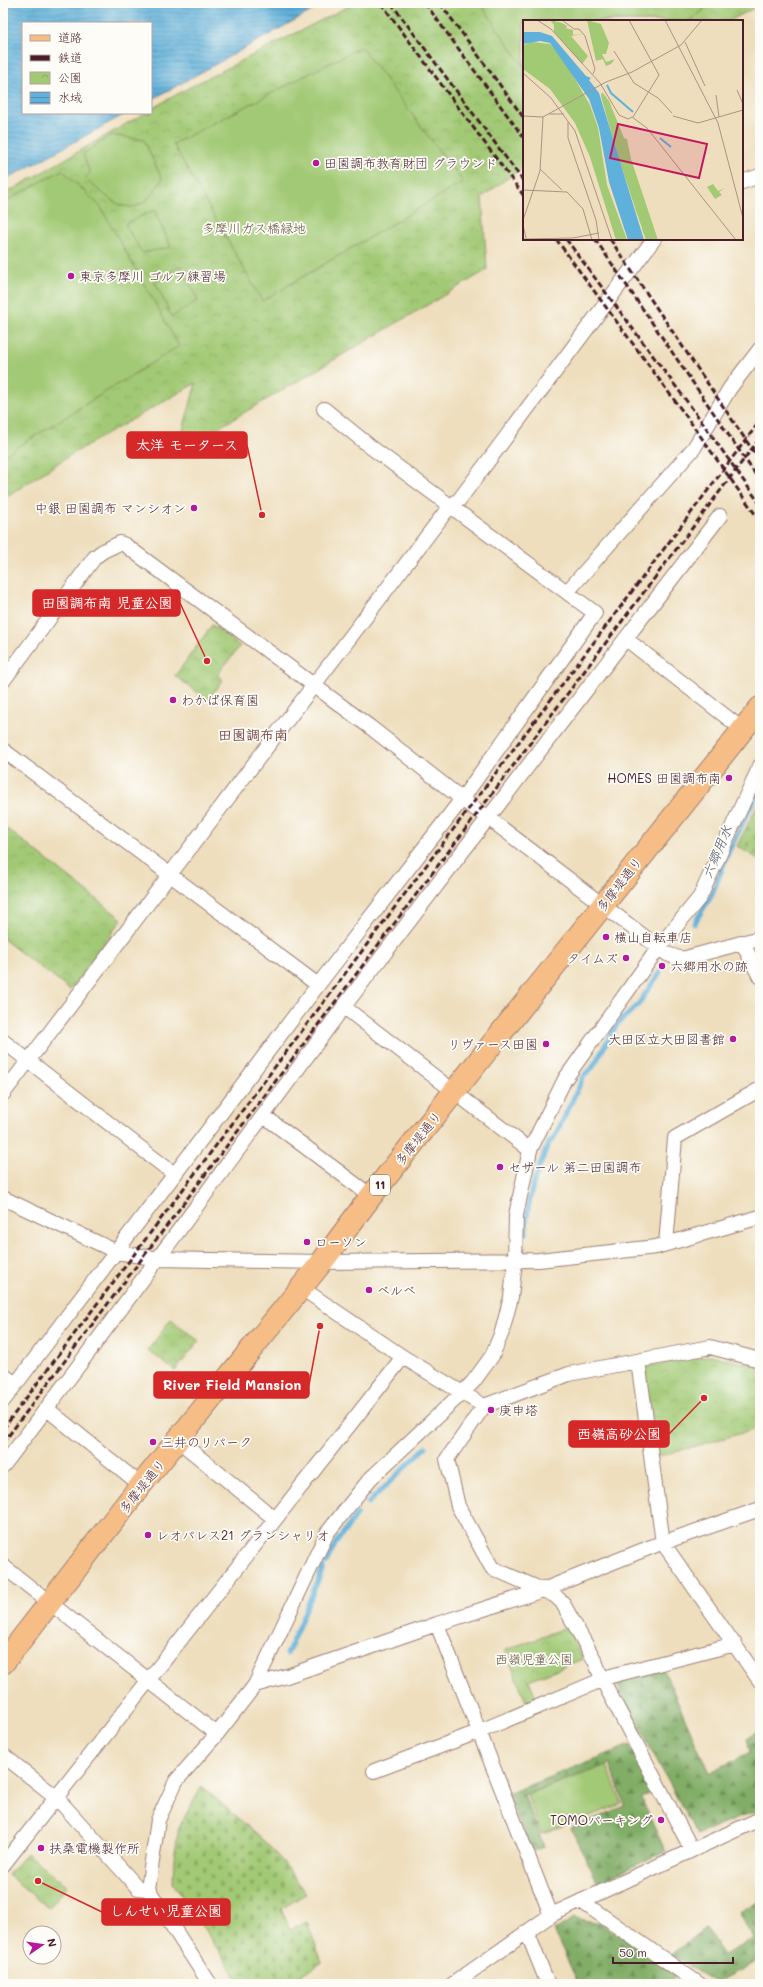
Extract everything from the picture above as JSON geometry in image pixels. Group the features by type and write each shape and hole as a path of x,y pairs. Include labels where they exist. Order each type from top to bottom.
{"main road":[{"name":"多摩堤通り","path":"3,1663 141,1486 179,1442 300,1287 322,1262 371,1196 760,708"}],"street":[{"path":"743,182 760,176"},
{"path":"3,1094 450,506 459,500 653,240"},
{"path":"567,592 694,448 730,388 760,349"},
{"path":"3,1401 318,985 462,799 595,613 372,448 324,409"},
{"path":"3,1466 159,1259 344,1006 487,817 720,516"},
{"path":"3,681 95,558 120,543 125,545 314,686 667,954 682,959 760,938"},
{"path":"626,638 742,729"},
{"path":"3,750 318,985"},
{"path":"210,1984 148,1889 158,1820 176,1781 217,1734 255,1685 327,1533 370,1478 474,1382 492,1356 502,1332 511,1297 515,1262 516,1215 530,1150 565,1079 659,947 700,897 760,766"},
{"path":"742,942 760,977"},
{"path":"344,1006 530,1150"},
{"path":"3,1042 174,1174"},
{"path":"666,1244 675,1138 760,1088"},
{"path":"264,1116 371,1196"},
{"path":"3,1198 117,1252 159,1259 322,1262 515,1262 666,1244 760,1216"},
{"path":"300,1287 403,1358 463,1392 484,1406"},
{"path":"692,1850 602,1679 595,1662 562,1602 554,1595 492,1568 458,1506 447,1459 484,1406 569,1374 710,1347 760,1360"},
{"path":"3,1865 403,1358"},
{"path":"638,1361 663,1543 760,1681"},
{"path":"3,1375 16,1384"},
{"path":"47,1409 141,1486"},
{"path":"179,1442 275,1519"},
{"path":"255,1685 543,1590 663,1543 760,1509"},
{"path":"3,1566 217,1734"},
{"path":"438,1624 478,1732 551,1915"},
{"path":"374,1771 478,1732 602,1679 735,1644"},
{"path":"3,1755 56,1797 138,1888 148,1889"},
{"path":"453,1984 551,1915 760,1819"},
{"path":"580,1902 699,1984"},
{"path":"527,1932 548,1984"}],"green space":[{"name":"多摩川ガス橋緑地","path":"355,3 760,3 760,5 731,20 523,20 523,167 482,197 487,270 177,452 196,383 72,454 3,499 3,195 143,114 152,114 152,108 190,87"},
{"path":"480,3 700,3 704,10 689,20 523,20 523,66"},
{"name":"田園調布教育財団 グラウンド","path":"361,47 463,182 262,301 173,144"},
{"path":"111,135 144,140 162,179 152,194 143,203 134,207 125,206 115,202 85,178 90,173 83,154"},
{"name":"東京多摩川 ゴルフ練習場","path":"62,170 100,206 179,346 3,456 3,203"},
{"path":"154,210 171,247 142,253 125,224"},
{"path":"181,265 198,300 172,317 155,282"},
{"path":"212,625 240,646 217,675 223,680 208,700 175,676"},
{"path":"760,800 760,860 737,846"},
{"path":"6,828 122,919 70,990 3,939 3,832"},
{"path":"171,1319 199,1341 175,1371 148,1350"},
{"path":"711,1355 760,1367 760,1428 657,1457 644,1367"},
{"name":"西嶺児童公園","path":"567,1627 583,1659 529,1680 537,1700 527,1704 505,1650"},
{"path":"664,1670 709,1773 750,1752 747,1738 760,1730 760,1809 697,1835 615,1682"},
{"path":"630,1745 655,1791 641,1798 666,1851 598,1883 571,1828 625,1806 610,1764 524,1795 544,1847 532,1851 507,1794"},
{"path":"607,1765 622,1804 541,1834 527,1795"},
{"path":"202,1786 265,1842 283,1862 306,1894 281,1909 290,1929 307,1922 322,1962 287,1984 241,1984 173,1883 174,1858 179,1827"},
{"path":"26,1853 67,1886 49,1908 8,1875"},
{"path":"760,1901 760,1960 716,1983 670,1955 705,1928 724,1954 753,1939 739,1912"},
{"path":"573,1918 601,1923 678,1974 666,1984 573,1984 577,1981 554,1931"}],"water":[{"path":"3,3 326,3 152,99 152,22 22,22 22,114 125,114 3,181"}],"waterway":[{"name":"六郷用水","path":"694,924 712,894 729,851 760,788"},
{"path":"526,1234 530,1198 549,1143 554,1138 585,1074 593,1067 617,1024 637,1006 660,972"},
{"path":"368,1503 426,1447"},
{"path":"326,1563 336,1543 357,1514"},
{"path":"287,1654 323,1568"}],"railway":[{"path":"381,3 523,195"},
{"path":"391,3 523,181"},
{"path":"425,3 523,137"},
{"path":"440,3 523,117"},
{"path":"557,240 694,427 760,521"},
{"path":"567,240 700,419 760,504"},
{"path":"596,240 760,481"},
{"path":"611,240 760,461"},
{"path":"3,1429 760,421"},
{"path":"3,1443 760,438"}],"place":[{"name":"田園調布教育財団 グラウンド","path":"316,163"},
{"name":"東京多摩川 ゴルフ練習場","path":"71,276"},
{"name":"中銀 田園調布 マンシオン","path":"194,508"},
{"name":"太洋 モータース","path":"262,515"},
{"name":"田園調布南 児童公園","path":"207,661"},
{"name":"わかば保育園","path":"173,700"},
{"name":"HOMES 田園調布南","path":"729,778"},
{"name":"横山自転車店","path":"606,937"},
{"name":"タイムズ","path":"626,958"},
{"name":"六郷用水の跡","path":"662,966"},
{"name":"大田区立大田図書館","path":"733,1039"},
{"name":"リヴァース田園","path":"546,1044"},
{"name":"セザール 第二田園調布","path":"500,1167"},
{"name":"ローソン","path":"307,1242"},
{"name":"ベルベ","path":"369,1290"},
{"name":"River Field Mansion","path":"320,1326"},
{"name":"西嶺高砂公園","path":"704,1398"},
{"name":"庚申塔","path":"491,1410"},
{"name":"三井のリパーク","path":"153,1442"},
{"name":"レオパレス21 グランシャリオ","path":"148,1535"},
{"name":"TOMOパーキング","path":"661,1820"},
{"name":"扶桑電機製作所","path":"41,1848"},
{"name":"しんせい児童公園","path":"38,1881"}],"district":[{"name":"田園調布南","path":"253,735"}]}
